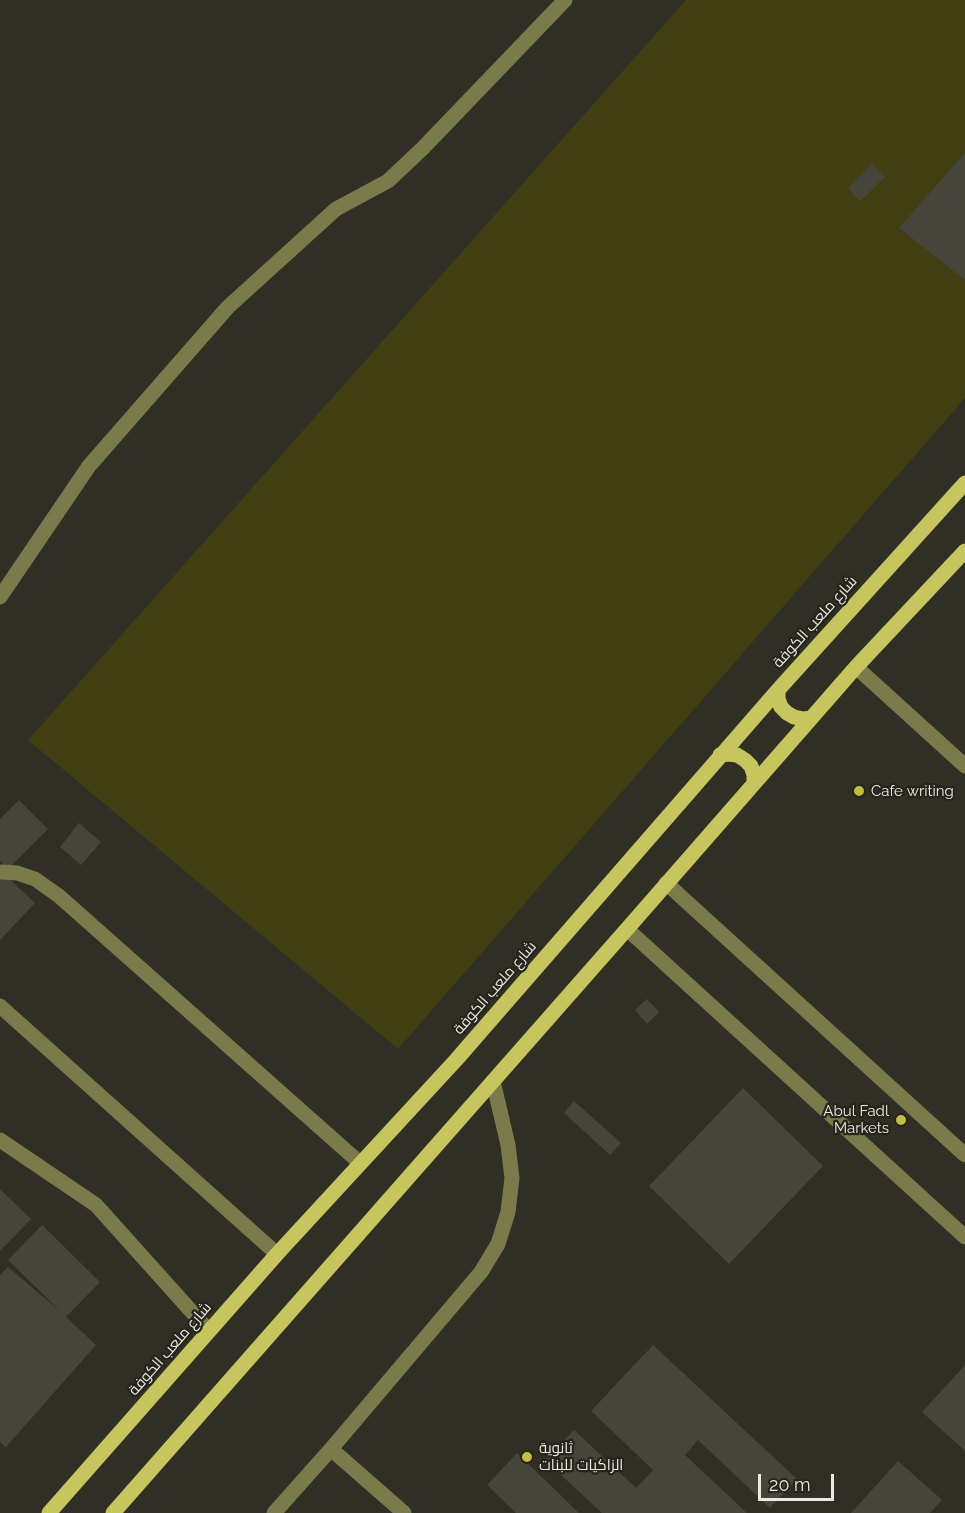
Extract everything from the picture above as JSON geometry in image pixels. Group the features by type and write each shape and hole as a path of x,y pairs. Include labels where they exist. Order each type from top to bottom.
{"main road":[{"name":"شارع ملعب الكوفة","path":"49,1513 277,1254 456,1060 720,755 965,483"},
{"path":"113,1513 811,717 965,551"},
{"path":"778,690 778,699 787,713 803,719 811,717"},
{"path":"720,755 738,755 745,760 751,766 754,783"}],"street":[{"path":"0,597 89,466 228,307 336,209 388,181 423,148 565,0"},
{"path":"856,667 965,766"},
{"path":"2,872 17,873 35,879 59,896 360,1163"},
{"path":"666,883 965,1155"},
{"path":"627,929 965,1238"},
{"path":"0,1006 277,1254"},
{"path":"274,1513 481,1272 498,1244 508,1212 512,1178 508,1145 493,1082"},
{"path":"0,1140 96,1205 209,1331"},
{"path":"331,1449 404,1513"}],"shaded area":[{"path":"686,0 965,0 965,398 398,1049 28,740"}],"building":[{"path":"965,153 965,280 899,228"},
{"path":"872,164 885,177 860,201 848,188"},
{"path":"19,800 48,829 8,869 0,861 0,819"},
{"path":"79,823 101,842 81,865 60,847"},
{"path":"0,870 35,903 0,940"},
{"path":"647,999 659,1012 647,1024 635,1010"},
{"path":"743,1088 823,1166 729,1264 649,1186"},
{"path":"574,1101 621,1143 610,1155 564,1113"},
{"path":"0,1189 31,1219 0,1251"},
{"path":"42,1225 100,1282 66,1317 96,1345 6,1447 0,1442 0,1275 8,1267 61,1312 8,1260"},
{"path":"653,1345 797,1479 770,1508 698,1440 685,1455 747,1513 602,1513 545,1460 574,1430 636,1488 653,1470 591,1411"},
{"path":"965,1365 965,1451 922,1412"},
{"path":"517,1453 579,1513 516,1513 487,1485"},
{"path":"898,1461 942,1500 930,1513 851,1513"}],"place":[{"name":"Cafe writing","path":"859,791"},
{"name":"Abul Fadl Markets","path":"901,1120"},
{"name":"ثانوية الزاكيات للبنات","path":"527,1457"}]}
